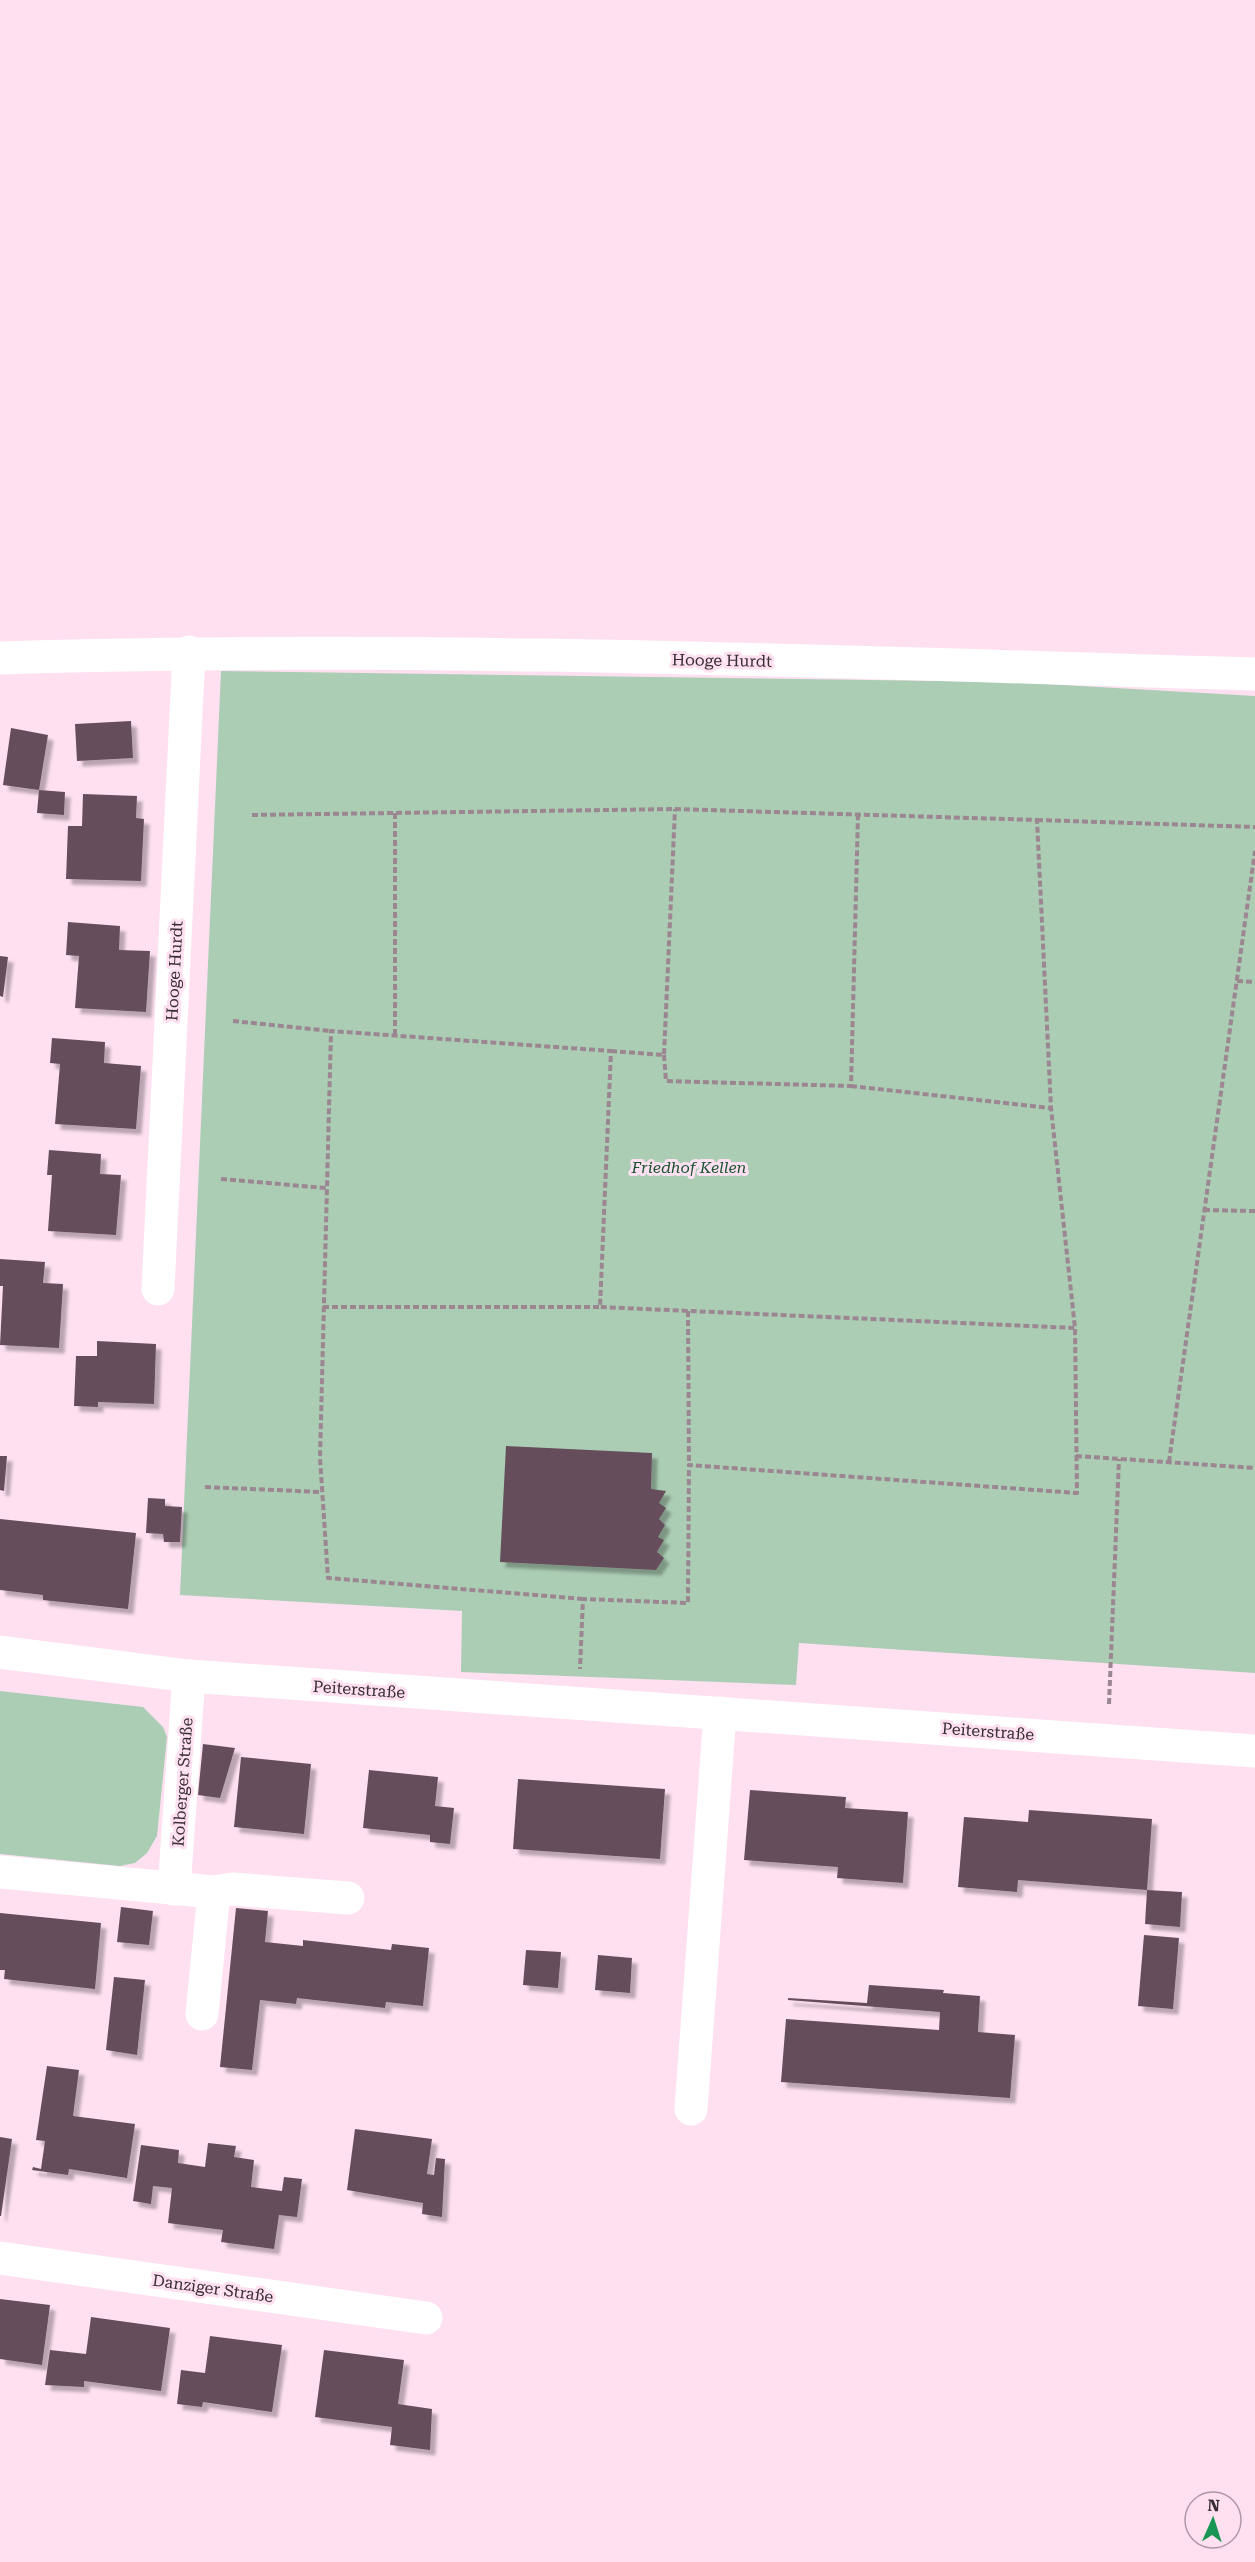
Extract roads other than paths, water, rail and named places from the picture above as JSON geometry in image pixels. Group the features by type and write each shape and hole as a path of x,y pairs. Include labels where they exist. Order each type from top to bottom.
{"street":[{"name":"Hooge Hurdt","path":"0,658 189,652 477,655 1255,674"},
{"name":"Hooge Hurdt","path":"158,1289 189,652"},
{"name":"Peiterstraße","path":"0,1652 189,1676 1255,1751"},
{"name":"Kolberger Straße","path":"174,1889 189,1676"},
{"path":"692,2109 720,1713"},
{"path":"0,1872 214,1892 232,1889 348,1898"},
{"path":"202,2014 214,1892"},
{"name":"Danziger Straße","path":"0,2258 426,2318"}],"park label":[{"name":"Friedhof Kellen","path":"689,1167"}]}
